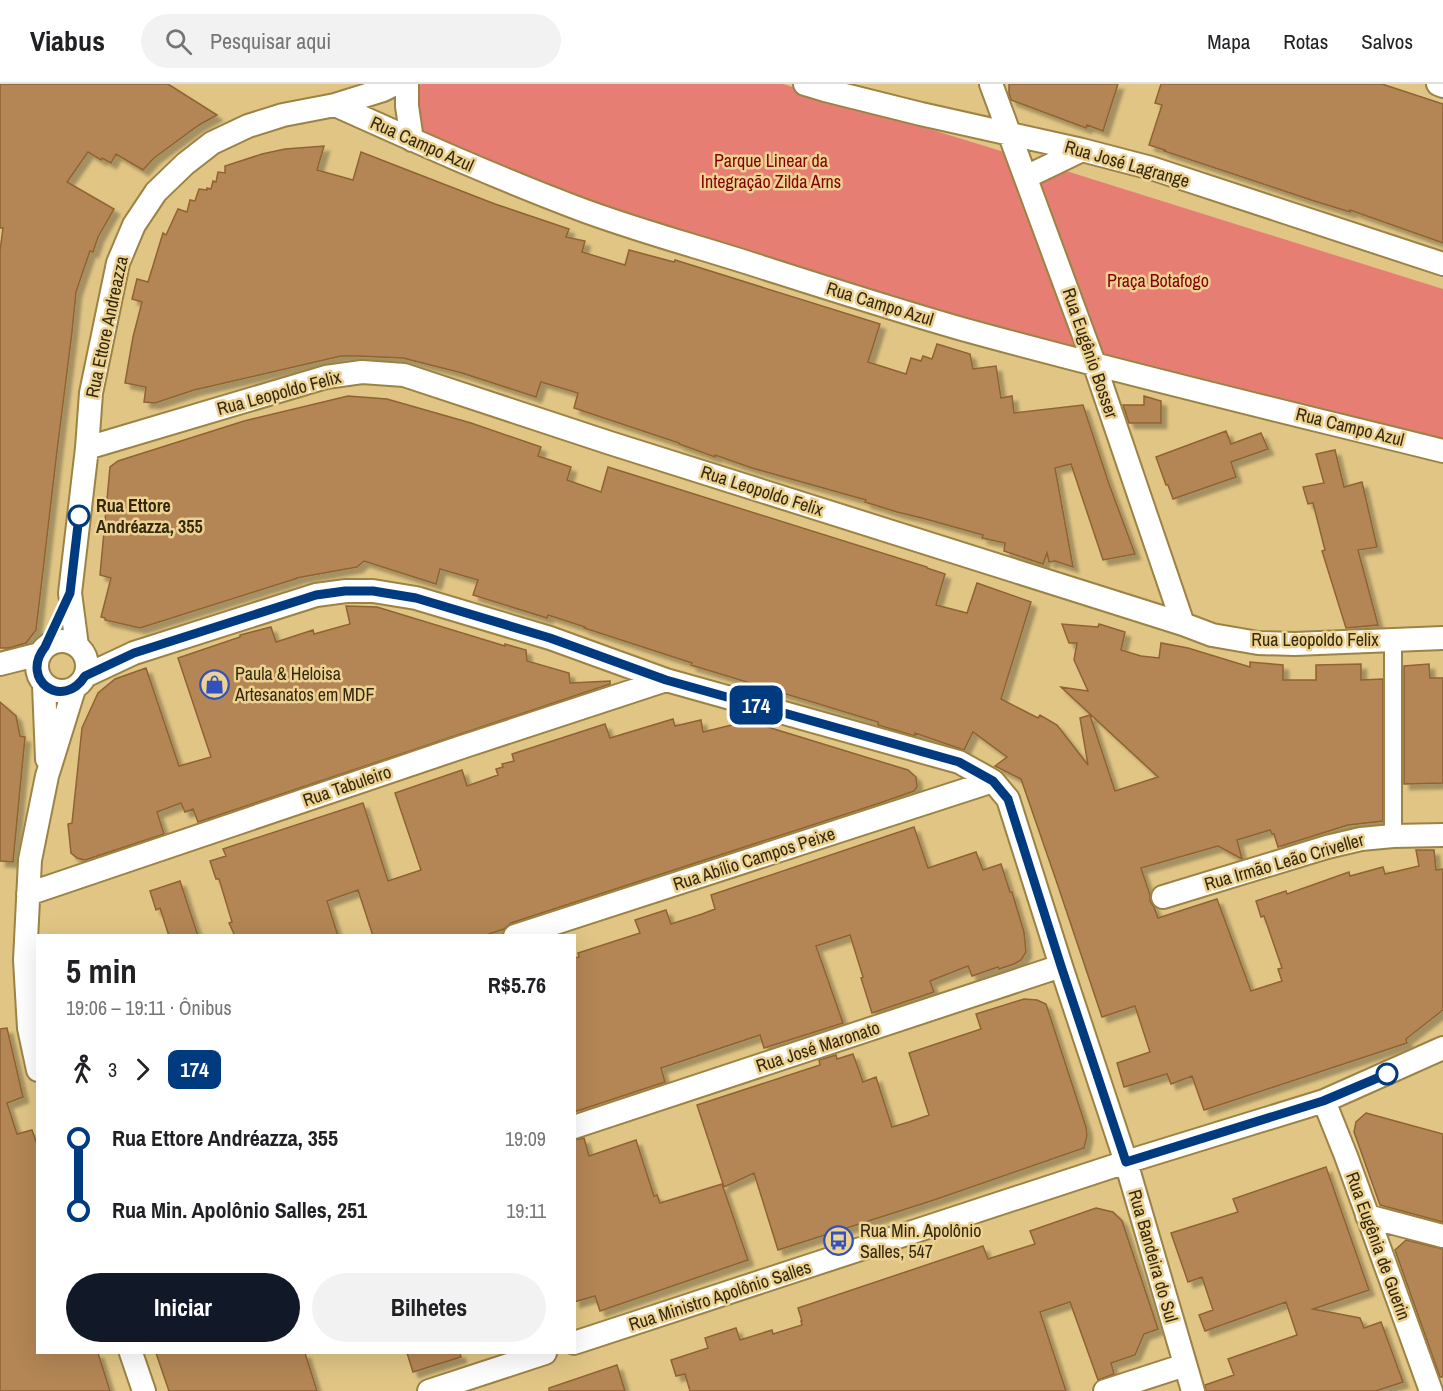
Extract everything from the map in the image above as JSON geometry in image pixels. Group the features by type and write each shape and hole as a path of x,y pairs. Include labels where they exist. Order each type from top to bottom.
{"street":[{"name":"Rua Ettore Andreazza","path":"80,649 70,593 91,393 118,263 134,225 156,192 185,164 212,143 248,126 283,115 335,105 396,84"},
{"path":"407,84 407,106 412,140"},
{"name":"Rua José Lagrange","path":"805,84 1151,168 1443,264"},
{"name":"Rua Eugênio Bosser","path":"991,84 1094,363 1183,624"},
{"path":"1438,84 1443,86"},
{"name":"Rua Campo Azul","path":"335,105 472,166 578,209 674,242 907,313 1443,451"},
{"path":"1026,177 1082,150"},
{"name":"Rua Leopoldo Felix","path":"87,448 326,377 362,372 404,375 1212,635 1258,643 1295,644 1443,638"},
{"name":"Rua Bandeira do Sul","path":"80,682 134,653 316,595 345,591 373,591 416,598 550,638 666,680 959,762 993,781 1008,799 1126,1162 1193,1391"},
{"name":"Rua Ettore Andreazza","path":"42,650 70,593"},
{"path":"1393,640 1393,836"},
{"path":"0,664 42,650 52,642 61,641 69,642 80,649 86,660 87,668 47,776 30,860 25,960 29,1028 36,1061"},
{"name":"Rua Bandeira do Sul","path":"80,649 134,653"},
{"path":"42,650 36,662 36,670 41,682 47,776"},
{"path":"0,673 41,682 51,690 58,692 67,692 80,682"},
{"name":"Rua Tabuleiro","path":"28,894 666,680"},
{"name":"Rua Abílio Campos Peixe","path":"521,934 993,781"},
{"name":"Rua Irmão Leão Criveller","path":"1163,897 1361,838 1443,835"},
{"name":"Rua José Maronato","path":"576,1126 1061,966"},
{"name":"Rua Ministro Apolônio Salles","path":"576,1342 1126,1162 1323,1101 1443,1048"},
{"name":"Rua Eugênia de Guerin","path":"1323,1101 1346,1156 1431,1391"},
{"path":"1367,1216 1443,1236"},
{"path":"131,1354 144,1391"},
{"path":"429,1391 542,1354"},
{"path":"1105,1391 1185,1365"}],"green space":[{"name":"Parque Linear da Integração Zilda Arns","path":"421,84 783,84 1443,289 1443,447 1022,338 551,191 421,133 412,103"}],"building":[{"path":"0,84 168,84 217,115 199,125 154,158 143,170 116,154 111,163 88,152 67,182 114,209 98,237 93,252 90,251 76,292 36,630 26,643 9,648 0,648 0,251 3,228 0,228"},
{"path":"1009,84 1118,84 1103,131 1087,125 1086,128 1011,100"},
{"path":"1161,84 1382,84 1443,104 1443,243 1350,210 1350,212 1311,200 1149,145 1162,105 1155,103"},
{"path":"324,146 317,170 353,180 361,152 495,204 569,229 566,237 585,241 582,252 625,265 629,250 674,262 675,260 880,324 868,362 906,374 911,358 921,361 923,356 932,359 937,344 970,354 973,369 996,366 1001,398 1012,396 1014,413 1083,405 1135,554 1103,560 1071,464 1055,468 1073,567 1055,561 1049,562 1047,553 1043,564 1004,551 1005,543 982,538 983,535 897,512 865,502 866,500 752,468 715,455 715,457 574,408 578,393 541,382 536,397 462,373 403,358 341,356 194,390 155,403 144,402 146,387 125,383 142,302 132,299 137,279 148,282 163,233 166,235 178,209 187,212 190,200 195,201 199,189 211,189 213,181 216,182 218,172 225,173 225,166 285,149"},
{"path":"348,396 387,399 471,423 541,447 538,456 571,467 567,480 601,492 608,467 927,567 945,574 936,605 967,613 977,583 1031,602 1001,699 1038,718 1040,715 1057,725 1088,765 1080,718 1090,715 1115,791 1158,777 1061,687 1088,691 1074,660 1077,643 1069,643 1062,624 1098,627 1099,624 1125,632 1121,650 1141,656 1159,658 1161,643 1188,648 1250,667 1250,662 1283,665 1283,680 1316,680 1316,665 1361,664 1361,680 1383,679 1383,821 1348,825 1278,847 1274,834 1270,830 1237,840 1242,859 1218,846 1141,868 1150,901 1158,918 1217,899 1251,991 1282,981 1278,969 1282,968 1264,916 1261,917 1256,901 1286,891 1287,894 1349,872 1350,876 1383,867 1385,874 1419,866 1416,850 1434,850 1436,870 1443,869 1443,1010 1406,1039 1407,1043 1204,1110 1192,1076 1171,1084 1167,1074 1124,1087 1117,1063 1150,1052 1135,1006 1102,1017 1021,779 995,766 1007,757 973,732 964,750 915,733 915,736 878,725 878,722 691,665 692,663 548,615 547,618 473,595 478,580 440,569 436,584 364,561 357,567 296,578 298,578 140,628 105,620 101,617 111,578 100,575 110,467 118,461 244,421"},
{"path":"1144,396 1161,401 1161,423 1129,423 1123,405 1144,405"},
{"path":"1226,431 1231,444 1261,433 1268,449 1231,462 1236,477 1173,499 1156,457"},
{"path":"1335,450 1344,487 1362,482 1377,547 1358,550 1378,625 1346,628 1322,551 1325,550 1313,503 1308,504 1303,487 1324,483 1316,454"},
{"path":"346,606 377,607 505,646 505,644 526,650 527,661 569,673 570,683 610,681 610,684 198,822 193,809 185,812 181,803 157,812 164,834 85,860 71,853 68,824 72,823 82,728 98,693 115,679 146,668 179,766 211,757 178,658 240,637 240,635 271,627 276,642 313,630 314,634 350,624"},
{"path":"1429,664 1430,678 1443,678 1443,783 1404,784 1404,666"},
{"path":"0,702 16,716 20,736 25,737 13,862 0,861"},
{"path":"673,719 675,726 701,720 703,732 748,721 908,770 916,777 917,787 914,791 880,803 511,923 504,929 489,934 372,934 358,890 327,901 337,934 234,934 229,923 232,922 219,879 216,879 210,861 226,856 223,849 363,803 388,881 421,870 395,793 462,770 467,786 498,775 496,769 503,767 502,764 514,761 512,754 605,724 610,738"},
{"path":"914,827 928,868 976,852 983,870 1001,864 1024,932 1026,952 1021,960 999,969 998,967 972,976 968,966 930,981 934,992 872,1013 850,935 816,946 843,1023 764,1048 760,1035 661,1068 665,1082 576,1111 576,958 579,957 578,953 640,933 635,920 666,910 671,924 715,909 711,895"},
{"path":"180,881 197,934 168,934 160,908 156,910 150,891"},
{"path":"1024,999 1037,1000 1046,1004 1086,1127 1087,1136 1084,1148 934,1200 778,1250 754,1173 724,1187 697,1105 820,1065 819,1060 836,1055 837,1059 853,1054 863,1082 876,1077 892,1127 909,1122 929,1115 909,1053 981,1029 976,1014"},
{"path":"7,1028 23,1097 7,1103 17,1134 32,1130 36,1141 36,1354 98,1354 110,1391 0,1391 0,1029"},
{"path":"1366,1113 1443,1134 1443,1222 1380,1205 1354,1132 1356,1122"},
{"path":"584,1138 589,1156 636,1140 654,1196 657,1195 660,1203 722,1184 748,1260 600,1311 595,1296 576,1301 576,1140"},
{"path":"1326,1167 1369,1290 1313,1309 1360,1318 1364,1328 1381,1322 1403,1382 1376,1391 1206,1391 1205,1385 1234,1375 1228,1359 1297,1335 1286,1302 1205,1331 1199,1315 1213,1310 1202,1277 1188,1282 1171,1233 1238,1212 1233,1199"},
{"path":"1096,1208 1113,1212 1122,1221 1158,1329 1144,1334 1135,1355 1111,1363 1114,1374 1098,1380 1070,1302 1040,1312 1066,1391 690,1391 685,1374 676,1376 671,1360 708,1348 705,1338 736,1328 740,1340 772,1330 773,1334 802,1325 798,1308 983,1246 988,1259 1035,1244 1030,1231"},
{"path":"1406,1240 1443,1249 1443,1377 1440,1377 1395,1250"},
{"path":"156,1354 305,1354 317,1391 169,1391"},
{"path":"407,1354 460,1354 461,1357 413,1372"},
{"path":"617,1365 625,1391 549,1391 549,1388"}],"bus line":[{"name":"174","path":"79,516 70,593 36,662 39,678 51,690 67,692 81,683 85,676 134,653 316,595 345,591 373,591 416,598 550,638 666,680 959,762 993,781 1008,799 1126,1162 1323,1101 1387,1074"}],"place":[{"name":"Rua Ettore Andréazza, 355","path":"79,516"},
{"name":"Paula & Heloisa Artesanatos em MDF","path":"214,684"},
{"name":"Rua Min. Apolônio Salles, 547","path":"839,1241"}],"park label":[{"name":"Praça Botafogo","path":"1158,281"}]}
